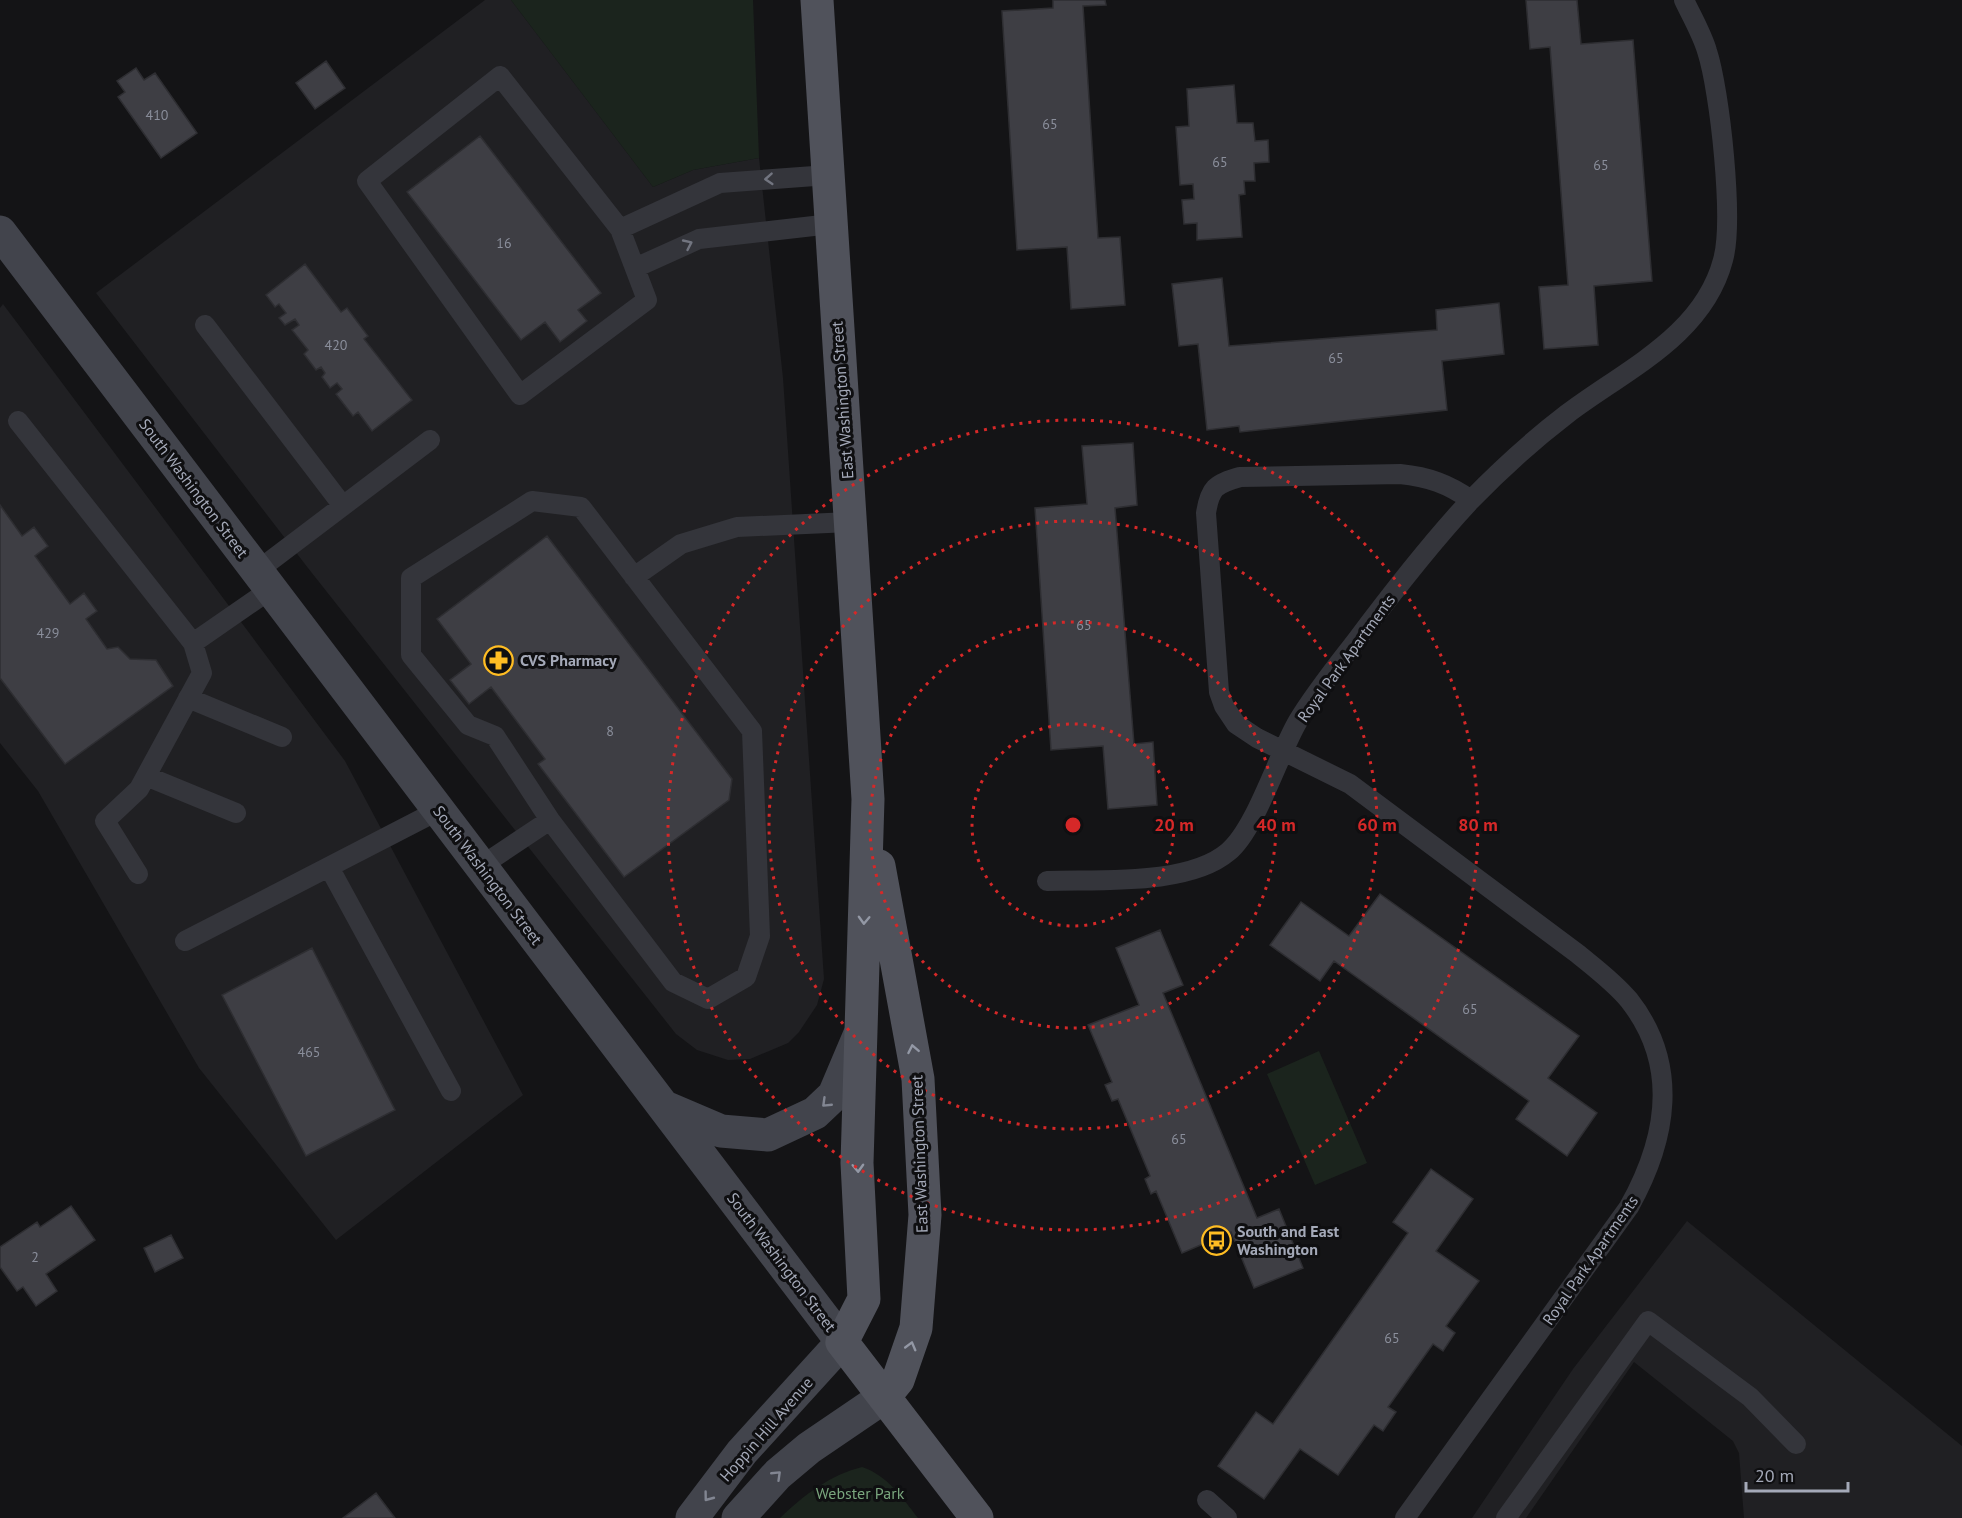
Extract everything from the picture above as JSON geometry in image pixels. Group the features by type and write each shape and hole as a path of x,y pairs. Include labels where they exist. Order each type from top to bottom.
{"main road":[{"name":"East Washington Street","path":"817,0 868,799 857,1163 864,1299 842,1342"},
{"name":"South Washington Street","path":"0,232 977,1518"},
{"name":"East Washington Street","path":"868,799 918,1079 925,1215 916,1328 898,1380 884,1397"},
{"path":"663,1106 698,1124 721,1131 768,1135 815,1113 834,1095 860,1032"},
{"name":"Hoppin Hill Avenue","path":"692,1518 742,1452 842,1342"},
{"path":"738,1518 778,1474 809,1448 884,1397"}],"lane":[{"name":"Royal Park Apartments","path":"1405,1518 1629,1207 1646,1178 1656,1144 1663,1077 1658,1050 1647,1026 1628,999 1607,978 1350,784 1283,751 1298,722 1345,656 1412,568 1471,500 1566,415 1670,340 1694,317 1723,261 1728,228 1718,106 1707,51 1684,0"},
{"path":"500,76 620,229 647,300 520,395 368,181 500,76"},
{"path":"620,229 720,183 828,175"},
{"path":"635,268 699,239 831,224"},
{"path":"205,325 343,506"},
{"path":"18,421 193,643 202,673 139,789 105,821 138,874"},
{"path":"193,643 343,506 430,440"},
{"path":"1047,881 1156,876 1188,872 1213,863 1231,850 1244,830 1283,751 1236,724 1224,706 1220,692 1206,513 1209,495 1221,482 1240,477 1400,474 1426,477 1450,485 1471,500"},
{"path":"532,501 581,507 634,577 752,731 760,936 746,977 708,999 673,982 550,820 495,736 468,725 411,655 411,578 532,501"},
{"path":"634,577 681,544 737,527 850,522"},
{"path":"188,698 282,737"},
{"path":"146,776 236,813"},
{"path":"185,941 439,810"},
{"path":"481,866 550,820"},
{"path":"329,867 451,1091"},
{"path":"1506,1518 1648,1321 1750,1397 1796,1444"},
{"path":"1207,1500 1227,1518"}],"shaded area":[{"path":"485,0 511,0 653,187 693,170 759,158 783,378 824,979 817,1005 799,1032 788,1043 750,1059 728,1060 697,1050 676,1034 308,568 96,293"},
{"path":"3,304 345,761 523,1095 336,1240 199,1068 38,791 0,743 0,308"},
{"path":"1687,1221 1962,1446 1962,1518 1744,1518 1739,1453 1733,1441 1634,1362 1526,1518 1472,1518 1573,1369"}],"green space":[{"path":"511,0 753,0 759,158 693,170 653,187"},
{"path":"1319,1051 1367,1163 1315,1185 1267,1074"},
{"name":"Webster Park","path":"862,1467 887,1481 918,1518 780,1518 818,1487 839,1475"}],"building":[{"path":"1053,0 1105,0 1106,5 1083,6 1098,238 1120,237 1125,305 1071,309 1067,247 1017,250 1002,11 1053,8"},
{"path":"1526,0 1577,0 1581,44 1633,40 1652,281 1594,286 1598,345 1544,349 1539,287 1568,285 1550,47 1530,49"},
{"path":"326,61 345,88 315,109 296,83"},
{"path":"136,68 144,80 155,73 197,133 161,158 118,97 125,92 117,81"},
{"path":"1234,85 1237,123 1253,123 1255,141 1268,140 1269,162 1254,163 1255,181 1244,181 1245,194 1239,195 1242,237 1197,240 1197,223 1184,224 1182,200 1194,199 1193,184 1180,185 1176,127 1189,126 1187,89"},
{"path":"480,136 601,293 578,310 587,321 560,342 545,322 521,340 407,192"},
{"path":"305,264 341,312 347,308 368,336 364,339 412,400 372,431 358,412 353,416 336,394 342,389 337,383 330,388 322,377 325,373 321,367 316,370 304,354 308,350 292,330 299,325 295,319 285,325 279,318 286,313 279,304 275,307 266,295"},
{"path":"1222,278 1229,346 1437,330 1436,310 1499,303 1504,354 1442,361 1447,410 1240,432 1239,426 1207,430 1198,344 1179,346 1172,284"},
{"path":"1133,443 1137,505 1115,508 1134,744 1153,742 1157,805 1108,809 1103,746 1051,750 1035,508 1087,504 1082,446"},
{"path":"0,505 22,536 34,527 48,546 35,556 70,604 84,593 97,611 86,619 107,649 118,647 130,659 156,660 173,686 65,764 0,678"},
{"name":"CVS Pharmacy","path":"547,536 732,779 729,800 624,877 538,764 545,759 491,687 469,704 450,680 471,664 437,619"},
{"path":"1380,894 1579,1036 1548,1078 1597,1113 1567,1156 1516,1119 1529,1101 1334,961 1320,981 1270,945 1301,902 1349,936"},
{"path":"1160,930 1183,985 1163,993 1257,1218 1279,1209 1303,1268 1254,1288 1231,1232 1182,1253 1156,1191 1151,1194 1145,1179 1150,1176 1118,1099 1112,1101 1105,1085 1112,1082 1088,1025 1139,1005 1116,948"},
{"path":"312,948 395,1110 306,1156 222,995"},
{"path":"1431,1169 1473,1199 1436,1251 1479,1281 1446,1326 1455,1333 1443,1351 1433,1344 1388,1407 1396,1412 1383,1431 1374,1425 1338,1475 1300,1449 1264,1499 1218,1466 1256,1412 1273,1424 1408,1233 1393,1222"},
{"path":"71,1206 95,1240 46,1274 57,1291 36,1306 23,1287 17,1291 0,1267 0,1247 37,1222 40,1227"},
{"path":"171,1235 183,1258 155,1272 144,1248"},
{"path":"376,1493 395,1518 343,1518"}],"place":[{"name":"CVS Pharmacy","path":"499,660"},
{"name":"South and East Washington","path":"1216,1240"}]}
